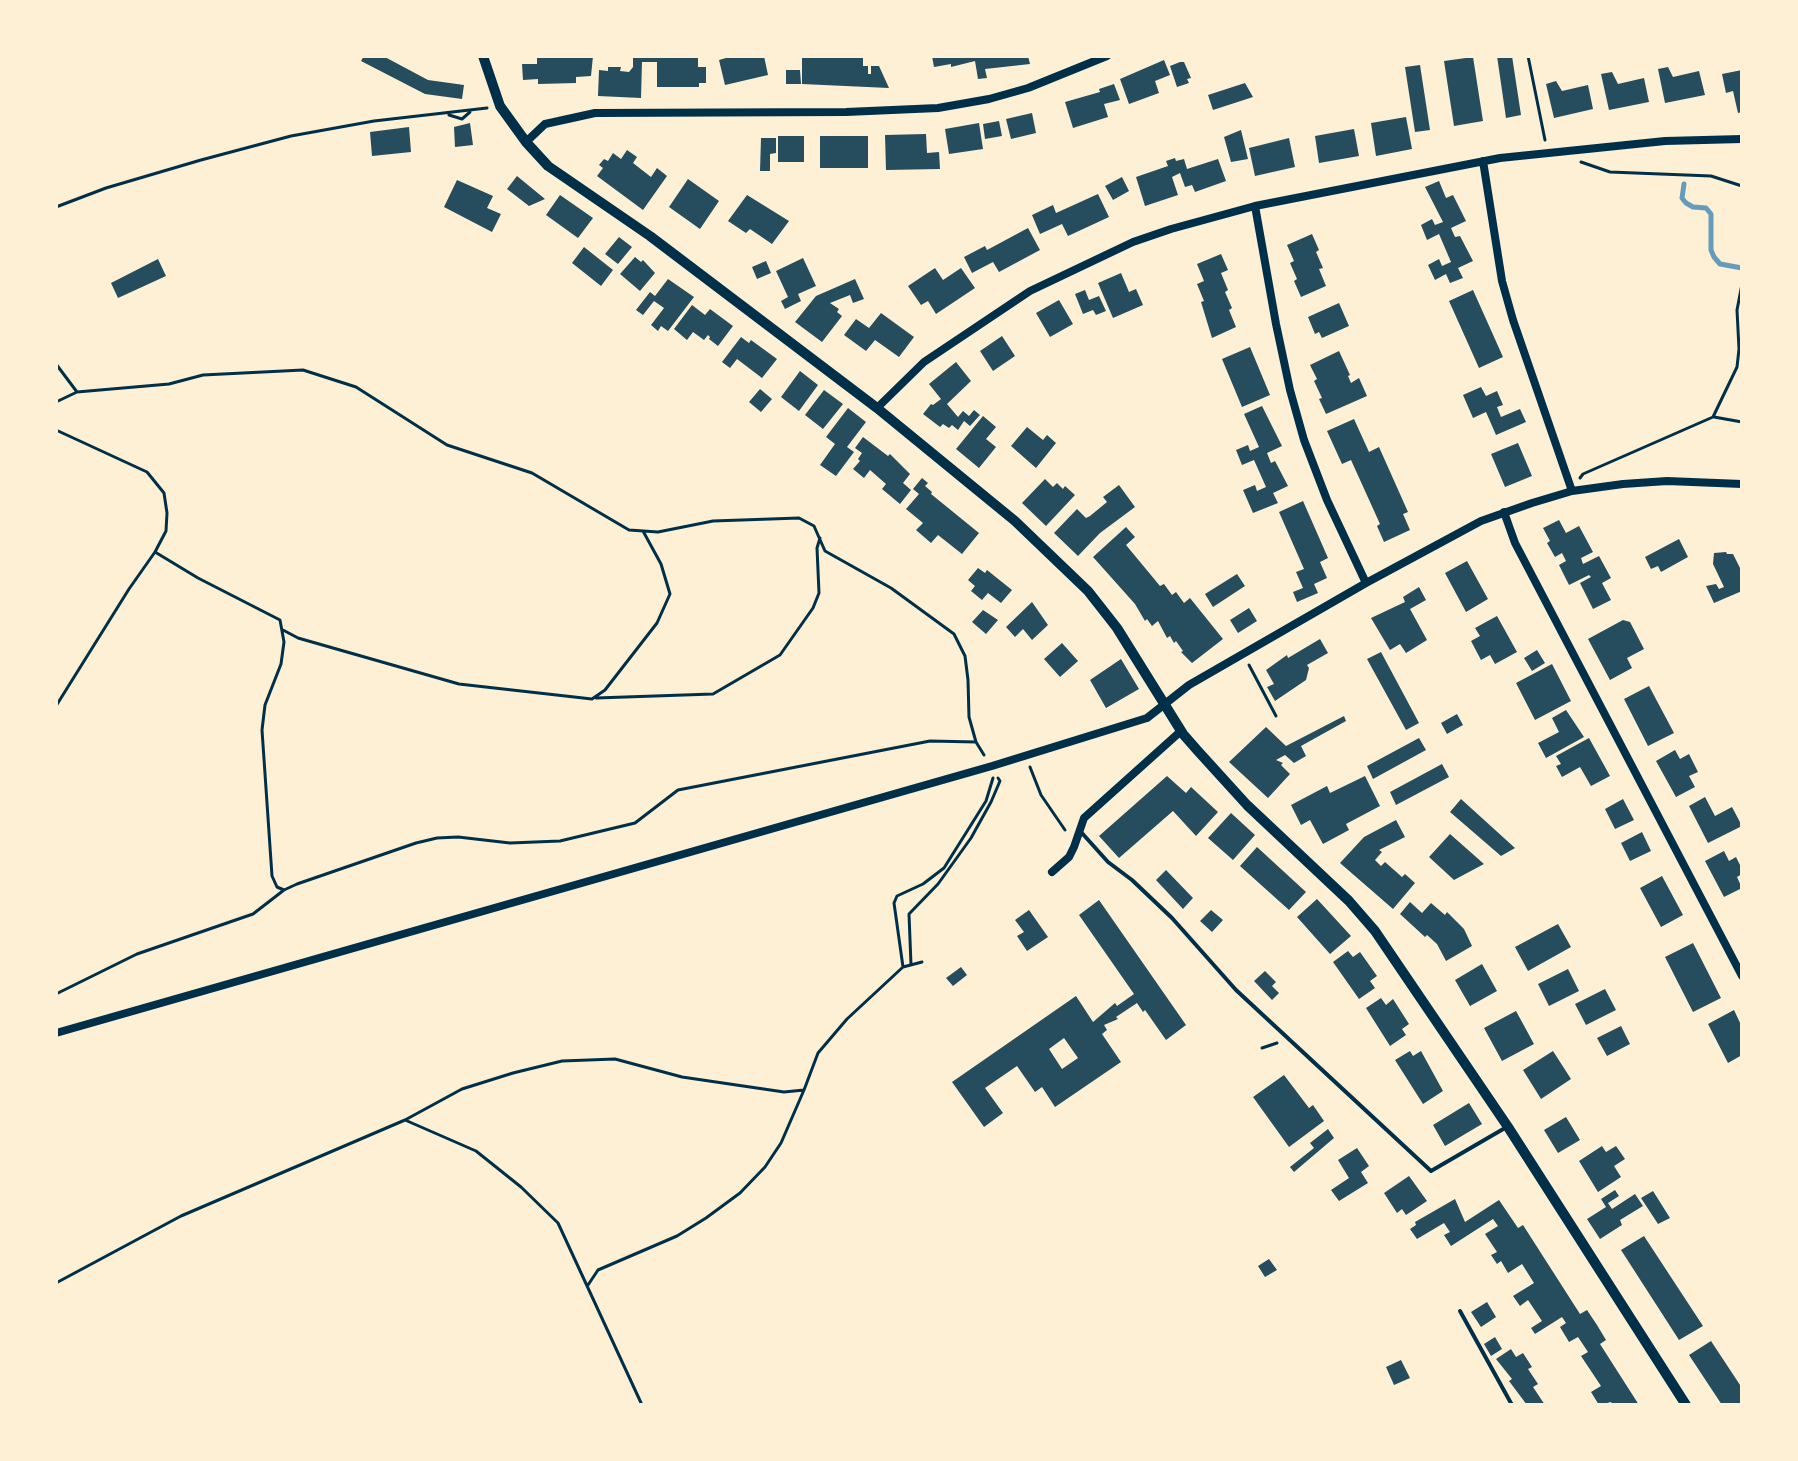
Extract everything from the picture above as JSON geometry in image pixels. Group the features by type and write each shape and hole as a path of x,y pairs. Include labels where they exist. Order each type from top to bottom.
{"street":[{"path":"483,56 500,106 548,166 650,236 877,408 1015,521 1088,591 1117,628 1181,731 1247,805 1349,901 1375,931 1508,1127 1686,1405"},
{"path":"526,142 545,124 595,113 846,112 938,108 1028,88 1107,56"},
{"path":"877,408 924,362 1030,291 1133,242 1171,229 1255,206 1483,161 1548,151 1665,141 1742,139"},
{"path":"1483,161 1502,281 1572,491"},
{"path":"1255,206 1279,340 1304,440 1327,500 1366,583"},
{"path":"56,1033 992,766 1147,718 1189,685 1366,583 1459,532 1504,512 1572,491 1667,481 1742,484"},
{"path":"1504,512 1515,543 1742,976"},
{"path":"1052,872 1069,857 1084,818 1181,731"}],"lane":[{"path":"1081,832 1108,862 1172,918 1236,990 1431,1171 1508,1127"},
{"path":"1460,1311 1512,1405"}],"path":[{"path":"1528,56 1548,151"},
{"path":"56,207 160,172 291,136 374,121 500,106"},
{"path":"446,114 462,119 472,110"},
{"path":"1573,149 1575,160 1610,172 1700,175 1742,186"},
{"path":"1713,417 1737,367 1742,284"},
{"path":"56,364 77,392"},
{"path":"56,402 77,392 169,384 203,375 303,370 356,387 447,445 532,473 629,530 658,532 713,521 799,518 814,526 825,551 891,588 954,634 965,656 969,717 976,742 930,741 678,790 635,823 560,841 521,844 458,837 437,838 284,890 253,914 137,954 56,994"},
{"path":"1572,491 1583,474 1713,417 1742,422"},
{"path":"56,430 147,472 164,493 167,513 166,531 155,552 56,706"},
{"path":"592,699 605,690 657,623 670,594 661,564 643,531"},
{"path":"283,630 298,638 459,684 592,699 713,694 780,655 813,608 819,593 817,548 821,538"},
{"path":"155,552 280,620 283,630 281,664 265,705 262,730 272,876 277,887 284,890"},
{"path":"1243,654 1276,716"},
{"path":"1025,756 1041,795 1055,818 1065,830 1081,832"},
{"path":"911,965 909,914 938,884 971,838 1000,781 992,766"},
{"path":"903,967 894,903 897,896 923,884 944,868 986,801 993,781 992,766"},
{"path":"587,1286 598,1270 677,1236 740,1193 765,1167 781,1143 818,1053 847,1019 903,967 922,962"},
{"path":"1262,1048 1280,1042 1286,1036"},
{"path":"56,1283 181,1216 405,1120 462,1089 513,1073 562,1061 615,1059 682,1077 784,1092 804,1090"},
{"path":"405,1120 476,1151 521,1187 558,1223 642,1405"}],"building":[{"path":"364,56 383,56 428,80 464,85 462,99 425,94 361,61"},
{"path":"593,56 591,76 576,77 576,83 538,84 538,79 523,80 522,64 537,64 537,58"},
{"path":"633,56 698,57 698,67 706,67 706,83 699,83 699,87 657,87 657,62 642,62 641,98 598,96 599,70 621,67 620,71 629,72 633,67"},
{"path":"725,56 764,56 768,75 725,85 719,60"},
{"path":"802,56 863,56 863,66 868,66 868,74 871,74 871,66 879,66 889,88 802,84"},
{"path":"932,56 1028,56 1030,64 985,69 987,78 978,79 975,61 951,67 951,64 934,67"},
{"path":"1497,56 1512,56 1521,115 1506,118"},
{"path":"1473,57 1483,121 1454,126 1444,61"},
{"path":"1164,60 1170,75 1155,81 1159,93 1129,104 1120,79"},
{"path":"1184,62 1191,78 1187,79 1189,83 1177,87 1170,66"},
{"path":"1420,65 1430,130 1415,132 1405,67"},
{"path":"1668,67 1673,77 1699,71 1705,95 1665,103 1658,69"},
{"path":"786,70 800,70 801,84 786,84"},
{"path":"1742,70 1742,112 1738,113 1733,91 1726,93 1722,74"},
{"path":"1612,72 1618,84 1644,78 1649,102 1609,110 1601,74"},
{"path":"1556,81 1562,91 1588,85 1593,109 1554,118 1546,84"},
{"path":"1245,83 1253,97 1213,110 1208,95"},
{"path":"1114,84 1120,100 1104,104 1108,117 1073,128 1065,102 1100,92 1099,89"},
{"path":"1032,113 1036,133 1011,139 1006,119"},
{"path":"1406,117 1412,149 1376,156 1371,123"},
{"path":"999,121 1002,136 985,139 983,124"},
{"path":"470,123 473,145 455,147 454,127"},
{"path":"979,123 983,149 949,154 945,129"},
{"path":"409,127 411,152 372,156 370,132"},
{"path":"1354,129 1359,156 1319,163 1315,136"},
{"path":"1241,130 1248,159 1231,162 1224,137"},
{"path":"926,134 927,153 939,152 940,169 886,170 885,135"},
{"path":"778,136 804,136 804,162 778,162"},
{"path":"820,136 868,136 868,168 820,168"},
{"path":"761,138 776,138 776,153 770,154 770,171 760,171"},
{"path":"1289,138 1295,167 1255,176 1249,148"},
{"path":"627,150 637,157 633,163 651,177 657,168 667,176 643,210 597,176 603,168 599,165 604,159 608,161 613,153 621,159"},
{"path":"1175,158 1176,161 1184,159 1187,169 1218,159 1226,181 1195,192 1192,185 1185,187 1180,173 1172,177 1178,195 1145,206 1136,177 1168,166 1166,161"},
{"path":"517,176 545,199 529,206 507,189"},
{"path":"1122,177 1129,191 1113,200 1105,186"},
{"path":"688,179 719,201 700,229 669,207"},
{"path":"457,180 493,196 487,208 501,214 492,232 444,207"},
{"path":"1439,181 1446,198 1453,195 1466,221 1451,228 1455,237 1460,236 1473,261 1458,268 1463,278 1450,283 1446,274 1435,280 1428,265 1439,259 1442,266 1451,262 1439,234 1427,240 1421,225 1432,219 1435,225 1443,222 1425,187"},
{"path":"1098,194 1109,217 1068,236 1062,224 1040,234 1032,215 1053,205 1056,213"},
{"path":"560,195 593,218 578,238 546,215"},
{"path":"747,195 789,221 772,244 750,229 746,233 728,221"},
{"path":"1028,228 1040,250 999,272 993,262 972,273 964,257 985,246 987,250"},
{"path":"1312,234 1319,250 1316,252 1323,268 1319,269 1326,286 1301,297 1290,263 1294,261 1287,245"},
{"path":"619,237 632,247 618,264 605,254"},
{"path":"584,247 613,270 601,286 572,263"},
{"path":"1221,254 1228,270 1221,273 1236,327 1212,338 1197,284 1204,281 1197,264"},
{"path":"635,257 641,262 643,260 655,273 640,291 620,274"},
{"path":"803,258 816,286 798,294 801,301 785,309 781,301 788,297 776,271"},
{"path":"158,259 166,276 118,298 111,283"},
{"path":"766,261 771,273 757,279 752,267"},
{"path":"935,268 943,280 961,268 975,288 936,314 928,301 921,305 908,286"},
{"path":"1121,273 1129,292 1136,289 1143,305 1113,318 1098,283"},
{"path":"668,279 694,297 668,331 661,326 658,331 651,325 664,308 654,301 643,315 636,310 650,292 655,296"},
{"path":"855,279 864,299 853,303 850,295 830,303 839,309 837,312 842,316 822,342 795,322 816,296"},
{"path":"1085,290 1089,300 1099,296 1106,311 1096,315 1093,310 1083,314 1075,294"},
{"path":"1473,290 1503,357 1479,368 1449,301"},
{"path":"1059,300 1073,324 1050,337 1036,313"},
{"path":"1339,303 1349,326 1322,338 1319,332 1315,334 1308,317"},
{"path":"692,305 705,315 710,309 733,326 718,346 708,335 704,340 693,332 687,340 674,329"},
{"path":"881,313 914,337 899,357 875,340 866,351 844,335 856,319 869,328"},
{"path":"1002,336 1015,356 993,371 980,351"},
{"path":"741,337 749,343 751,340 777,359 762,378 737,359 730,368 722,362"},
{"path":"1250,347 1270,395 1242,407 1222,359"},
{"path":"1339,351 1351,383 1359,378 1367,396 1326,414 1310,365"},
{"path":"956,362 971,381 947,404 958,417 963,411 969,416 974,410 980,415 970,426 964,421 958,430 952,425 949,428 943,424 940,427 923,414 931,404 941,399 929,384"},
{"path":"800,371 818,385 799,411 781,397"},
{"path":"1481,387 1486,396 1497,391 1503,405 1497,407 1501,417 1520,409 1526,422 1496,435 1486,412 1473,418 1463,395"},
{"path":"760,389 772,399 761,412 749,402"},
{"path":"824,390 843,404 823,429 805,415"},
{"path":"1262,406 1282,446 1267,453 1271,463 1275,461 1288,486 1273,493 1278,503 1253,513 1243,490 1255,485 1257,491 1266,487 1254,460 1242,465 1236,450 1248,445 1250,451 1259,447 1244,414"},
{"path":"848,408 866,422 847,447 854,452 836,476 820,465 835,444 826,437"},
{"path":"983,416 996,427 986,439 996,447 979,468 956,449"},
{"path":"1354,419 1369,452 1379,447 1408,512 1403,514 1410,530 1384,542 1377,526 1380,524 1351,460 1342,464 1327,431"},
{"path":"1027,427 1043,440 1047,435 1056,443 1036,468 1011,446"},
{"path":"863,437 888,456 890,454 910,474 903,483 911,490 900,504 882,489 886,484 870,470 864,478 853,469 862,453 855,448"},
{"path":"1518,443 1532,476 1505,487 1491,454"},
{"path":"922,478 928,483 925,486 931,494 979,533 962,554 938,535 931,543 916,530 923,523 906,509 919,494 913,489"},
{"path":"1045,479 1053,487 1057,483 1075,495 1046,526 1022,503"},
{"path":"1119,485 1135,507 1100,533 1078,556 1054,533 1077,509 1086,518 1090,516 1107,502 1103,497"},
{"path":"1303,501 1328,558 1320,562 1327,578 1314,584 1318,593 1297,602 1293,592 1303,588 1296,572 1304,569 1279,512"},
{"path":"1559,520 1566,533 1579,526 1593,552 1581,558 1583,564 1599,556 1611,578 1602,583 1611,600 1593,609 1580,583 1591,577 1589,575 1569,585 1559,565 1566,561 1562,553 1555,557 1543,528"},
{"path":"1126,527 1135,537 1126,545 1160,586 1164,584 1172,595 1176,592 1184,603 1190,598 1223,639 1192,663 1181,652 1176,641 1174,643 1170,636 1167,638 1158,621 1152,626 1147,619 1145,621 1135,604 1093,557"},
{"path":"1679,539 1688,557 1661,572 1658,566 1651,569 1645,557"},
{"path":"1714,553 1733,554 1742,572 1742,591 1714,603 1706,586 1716,584 1719,589 1724,587 1713,564"},
{"path":"1467,561 1488,599 1466,612 1445,573"},
{"path":"978,568 985,573 987,570 1012,590 1001,603 988,593 982,600 971,591 975,586 968,580"},
{"path":"1237,574 1245,586 1213,607 1205,594"},
{"path":"1419,587 1426,600 1410,609 1427,640 1406,653 1400,644 1390,650 1371,618 1405,602 1403,597"},
{"path":"1032,602 1048,625 1032,640 1023,629 1015,637 1006,627"},
{"path":"1249,608 1257,621 1238,633 1230,620"},
{"path":"983,610 998,620 986,634 972,622"},
{"path":"1497,616 1517,652 1495,664 1490,655 1481,660 1471,641 1480,636 1475,628"},
{"path":"1623,620 1630,622 1644,649 1627,658 1632,668 1610,680 1588,639"},
{"path":"1320,639 1328,653 1307,665 1306,680 1275,701 1267,687 1274,684 1266,670 1287,655 1288,658"},
{"path":"1062,643 1078,661 1060,677 1044,659"},
{"path":"1537,650 1545,663 1532,671 1524,658"},
{"path":"1381,652 1419,723 1406,730 1367,659"},
{"path":"1121,659 1139,689 1106,708 1090,680"},
{"path":"1552,664 1571,701 1535,720 1516,683"},
{"path":"1649,686 1674,733 1648,746 1624,699"},
{"path":"1566,710 1584,737 1546,758 1538,743 1559,732 1552,718"},
{"path":"1457,714 1463,725 1447,734 1441,723"},
{"path":"1344,716 1346,721 1301,746 1306,756 1294,763 1285,755 1276,760 1283,763 1281,765 1290,774 1268,798 1229,762 1266,727 1286,746"},
{"path":"1419,738 1426,750 1373,779 1367,766"},
{"path":"1589,738 1610,776 1591,786 1580,767 1562,777 1556,766 1561,764 1556,756"},
{"path":"1675,750 1680,759 1689,754 1698,772 1689,776 1695,787 1676,797 1656,761"},
{"path":"1442,764 1449,777 1396,805 1390,792"},
{"path":"1167,776 1186,793 1191,787 1218,812 1196,836 1173,811 1119,858 1099,836"},
{"path":"1365,776 1380,806 1346,824 1349,830 1323,844 1310,820 1301,825 1291,805 1327,786 1330,793"},
{"path":"1705,797 1715,816 1732,807 1742,826 1708,843 1689,806"},
{"path":"1461,799 1515,848 1501,856 1450,812"},
{"path":"1623,799 1634,820 1615,829 1605,809"},
{"path":"1231,813 1255,835 1233,860 1208,838"},
{"path":"1396,820 1405,837 1379,850 1382,852 1375,860 1381,866 1385,862 1402,877 1405,874 1415,883 1393,909 1340,863 1364,837"},
{"path":"1642,832 1651,851 1630,861 1621,843"},
{"path":"1450,834 1484,864 1454,880 1429,857"},
{"path":"1257,847 1306,892 1289,910 1240,866"},
{"path":"1724,851 1729,861 1736,857 1742,869 1742,874 1737,877 1742,888 1724,897 1705,861"},
{"path":"1166,870 1193,898 1183,909 1156,880"},
{"path":"1662,876 1683,915 1661,927 1640,888"},
{"path":"1317,899 1351,936 1330,954 1297,917"},
{"path":"1099,900 1186,1025 1166,1040 1137,1003 1116,1017 1118,1019 1104,1025 1107,1030 1102,1034 1121,1062 1055,1107 1042,1087 1035,1092 1017,1066 985,1088 1003,1113 984,1127 952,1082 1076,996 1093,1022 1115,1003 1117,1006 1134,994 1079,915","holes":["1064,1038 1078,1058 1062,1069 1049,1049"]},
{"path":"1410,902 1422,913 1431,903 1445,915 1447,912 1464,929 1472,946 1446,961 1437,944 1400,914"},
{"path":"1029,910 1048,937 1027,951 1017,936 1024,932 1015,920"},
{"path":"1211,910 1223,920 1212,932 1200,921"},
{"path":"1558,924 1571,947 1528,971 1515,947"},
{"path":"1693,943 1721,998 1693,1012 1665,957"},
{"path":"1348,951 1353,957 1360,952 1377,976 1370,981 1375,988 1359,999 1333,962"},
{"path":"1482,964 1497,991 1470,1006 1455,980"},
{"path":"961,967 967,975 953,986 946,978"},
{"path":"1568,969 1579,991 1549,1006 1538,984"},
{"path":"1265,971 1276,982 1272,986 1279,993 1272,1000 1254,981"},
{"path":"1605,989 1616,1010 1586,1025 1575,1004"},
{"path":"1381,998 1386,1005 1393,999 1409,1024 1402,1029 1406,1035 1390,1046 1366,1008"},
{"path":"1734,1010 1742,1027 1742,1055 1728,1063 1708,1024"},
{"path":"1516,1011 1534,1044 1502,1061 1484,1028"},
{"path":"1621,1026 1630,1044 1607,1056 1597,1038"},
{"path":"1410,1051 1413,1056 1421,1051 1443,1091 1423,1104 1395,1060"},
{"path":"1553,1051 1571,1079 1541,1099 1523,1070"},
{"path":"1284,1075 1309,1108 1313,1105 1324,1121 1289,1147 1253,1097"},
{"path":"1469,1103 1482,1124 1445,1146 1433,1125"},
{"path":"1566,1117 1580,1140 1558,1153 1544,1130"},
{"path":"1328,1129 1334,1138 1294,1172 1290,1167 1314,1148 1310,1143"},
{"path":"1602,1146 1606,1152 1616,1146 1625,1159 1614,1166 1621,1177 1598,1192 1579,1161"},
{"path":"1357,1148 1369,1166 1361,1172 1368,1183 1339,1201 1331,1190 1349,1178 1338,1160"},
{"path":"1409,1176 1427,1201 1406,1215 1402,1209 1397,1213 1384,1193"},
{"path":"1615,1190 1619,1196 1608,1203 1612,1209 1635,1194 1643,1206 1620,1220 1622,1225 1600,1239 1587,1219 1606,1207 1601,1199"},
{"path":"1653,1191 1670,1218 1658,1224 1641,1198"},
{"path":"1455,1199 1465,1222 1499,1200 1518,1228 1523,1225 1580,1314 1587,1310 1597,1325 1606,1340 1600,1344 1639,1405 1613,1405 1611,1402 1599,1405 1591,1392 1601,1386 1581,1356 1588,1352 1578,1337 1569,1342 1560,1327 1566,1323 1562,1317 1535,1334 1531,1328 1542,1321 1528,1300 1520,1306 1513,1296 1534,1283 1522,1264 1508,1273 1501,1261 1497,1264 1491,1255 1497,1252 1485,1234 1498,1226 1493,1219 1451,1246 1444,1235 1450,1232 1444,1223 1417,1239 1410,1229 1416,1225 1415,1222"},
{"path":"1644,1236 1703,1326 1679,1340 1621,1250"},
{"path":"1269,1259 1277,1270 1265,1277 1258,1266"},
{"path":"1487,1302 1496,1317 1481,1327 1471,1312"},
{"path":"1495,1337 1502,1349 1491,1356 1484,1344"},
{"path":"1711,1341 1742,1388 1742,1405 1722,1405 1689,1355"},
{"path":"1511,1349 1516,1357 1523,1353 1532,1367 1528,1369 1538,1384 1533,1387 1545,1405 1527,1405 1509,1381 1512,1379 1496,1359"},
{"path":"1401,1360 1410,1378 1394,1385 1386,1367"}],"waterway":[{"path":"1684,184 1682,198 1686,203 1706,208 1711,214 1711,250 1714,257 1720,264 1742,268"}]}
